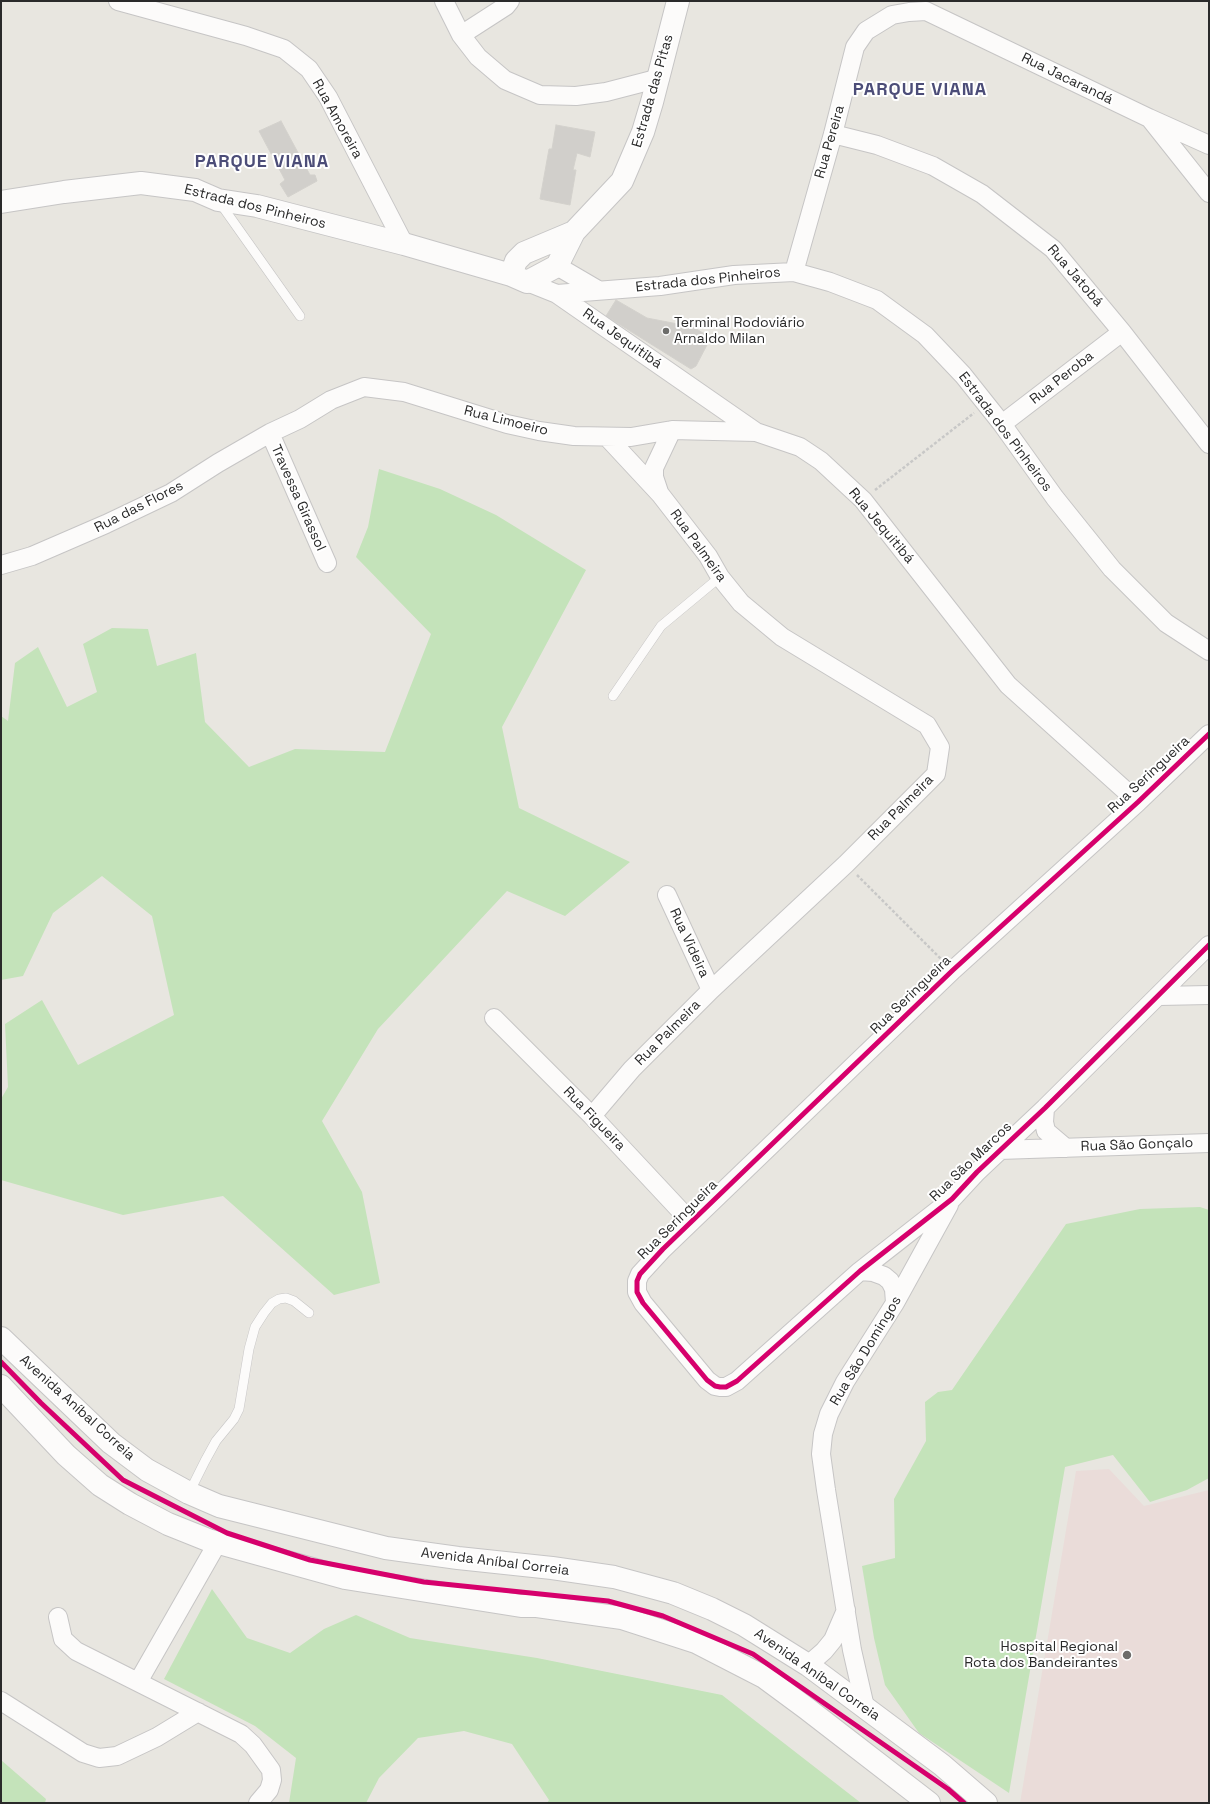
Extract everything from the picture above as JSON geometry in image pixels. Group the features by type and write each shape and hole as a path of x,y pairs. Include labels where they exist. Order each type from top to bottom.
{"main road":[{"name":"Estrada das Pitas","path":"557,266 574,232 622,182 643,132 660,78 678,1"},
{"name":"Estrada dos Pinheiros","path":"1,202 64,192 141,183 195,190 218,200 256,206 404,244 519,279"},
{"name":"Estrada das Pitas","path":"524,253 574,232"},
{"path":"482,267 524,253 557,266"},
{"path":"524,253 516,261 519,279 557,266"},
{"name":"Avenida Aníbal Correia","path":"1,1338 111,1443 147,1470 218,1506 386,1548 614,1577 673,1593 712,1608 744,1625 808,1665 942,1765 986,1803"},
{"path":"1,1386 66,1455 100,1485 130,1504 168,1524 218,1542 345,1578 521,1606 538,1606 622,1618 696,1642 764,1677 929,1803"}],"street":[{"name":"Rua Amoreira","path":"118,1 284,48 309,69 328,97 404,244"},
{"path":"444,1 461,36 478,57 505,80 540,95 576,96 606,92 660,78"},
{"path":"461,36 506,6 510,1"},
{"name":"Rua Jacarandá","path":"924,6 1149,118 1209,145"},
{"name":"Rua Pereira","path":"794,272 833,134 855,47 866,31 892,15 909,12 924,6"},
{"path":"1149,118 1209,193"},
{"name":"Rua Jatobá","path":"833,134 877,145 933,166 982,194 1053,249 1122,332 1209,444"},
{"path":"557,266 598,290"},
{"name":"Estrada dos Pinheiros","path":"519,279 557,294 660,286 734,275 794,272 856,290 877,300 925,335 963,375 1002,424 1055,498 1112,569 1166,623 1209,651"},
{"name":"Rua Jequitibá","path":"557,294 756,432 800,447 821,462 863,500 1008,685 1138,802"},
{"name":"Rua Peroba","path":"1002,424 1122,332"},
{"name":"Rua Limoeiro","path":"270,433 300,419 331,400 364,387 404,392 507,424 539,431 574,436 631,437 672,430 756,432"},
{"name":"Rua Palmeira","path":"660,494 654,477 654,468 672,430"},
{"name":"Travessa Girassol","path":"270,433 327,563"},
{"name":"Rua das Flores","path":"1,565 32,556 100,527 171,493 218,463 270,433"},
{"name":"Rua Palmeira","path":"592,1116 632,1069 711,990 846,864 936,774 940,747 927,725 782,636 741,603 720,577 708,556 660,494 608,437"},
{"name":"Rua Seringueira","path":"737,1381 726,1387 720,1387 715,1386 707,1380 643,1303 637,1292 637,1281 640,1274 953,970 1138,802 1209,734"},
{"name":"Rua Videira","path":"667,895 711,990"},
{"name":"Rua São Marcos","path":"737,1381 860,1271 952,1199 999,1150 1045,1108 1209,945"},
{"path":"1159,996 1209,995"},
{"name":"Rua Figueira","path":"494,1018 592,1116 692,1222"},
{"name":"Rua São Gonçalo","path":"1045,1108 1044,1122 1046,1131 1066,1148"},
{"name":"Rua São Gonçalo","path":"999,1150 1209,1143"},
{"name":"Rua São Domingos","path":"865,1707 852,1650 821,1454 823,1434 829,1414 844,1382 895,1303 952,1199"},
{"path":"860,1271 873,1272 884,1276 890,1281 894,1289 895,1303"},
{"path":"138,1682 218,1542"},
{"path":"808,1665 824,1651 833,1640 846,1609"},
{"path":"58,1617 63,1639 76,1652 241,1734 253,1744 271,1770 272,1780 269,1790 258,1803"},
{"path":"1,1701 83,1753 99,1758 117,1756 157,1737 198,1712"}],"lane":[{"path":"218,200 300,316"},
{"path":"614,696 661,626 720,577"},
{"path":"189,1492 212,1448 234,1419 239,1409 249,1349 256,1328 264,1313 279,1299 286,1298 294,1301 309,1313"}],"path":[{"path":"863,500 986,403"},
{"path":"846,864 953,970"}],"shaded area":[{"name":"Hospital Regional Rota dos Bandeirantes","path":"1109,1469 1144,1506 1209,1490 1209,1803 1020,1803 1076,1471"}],"green space":[{"path":"379,469 440,489 496,515 586,570 502,727 519,808 630,862 565,916 507,891 378,1029 322,1121 362,1192 380,1283 334,1295 223,1196 123,1215 1,1180 1,1099 8,1087 5,1024 42,1000 78,1065 174,1015 152,916 102,876 53,913 23,976 1,980 1,716 8,721 15,663 38,647 67,707 97,692 83,644 112,628 148,629 157,666 196,653 205,722 249,767 295,749 385,752 431,634 356,557 368,527"},
{"path":"1200,1207 1209,1210 1209,1478 1187,1490 1150,1502 1113,1455 1065,1467 1009,1793 919,1733 885,1685 874,1638 862,1566 895,1558 894,1499 926,1441 925,1402 938,1392 952,1390 1066,1224 1140,1209"},
{"path":"212,1589 247,1638 290,1653 324,1629 356,1615 410,1638 537,1658 722,1695 861,1803 547,1803 549,1800 512,1744 464,1731 418,1738 379,1778 366,1803 289,1803 296,1758 255,1726 164,1679"},
{"path":"1,1760 46,1799 45,1803 1,1803"}],"building":[{"path":"281,121 310,175 315,175 317,181 288,197 280,184 285,180 259,131"},
{"path":"556,125 595,132 590,157 577,153 573,170 576,170 570,205 540,199 549,149 552,149"},
{"name":"Terminal Rodoviário Arnaldo Milan","path":"616,300 647,318 693,327 708,336 709,341 696,366 691,369 606,316"}],"cycle path":[{"path":"1209,734 1138,802 953,970 663,1249 640,1274 637,1281 637,1292 643,1303 707,1380 715,1386 720,1387 726,1387 737,1381 860,1271 952,1199 977,1172 1045,1108 1209,945"},
{"path":"1,1362 41,1403 123,1480 227,1533 310,1560 424,1582 608,1601 663,1616 753,1654 948,1789 964,1803"}],"place":[{"name":"Terminal Rodoviário Arnaldo Milan","path":"666,331"},
{"name":"Hospital Regional Rota dos Bandeirantes","path":"1127,1655"}],"district":[{"name":"PARQUE VIANA","path":"920,90"},
{"name":"PARQUE VIANA","path":"262,162"}]}
